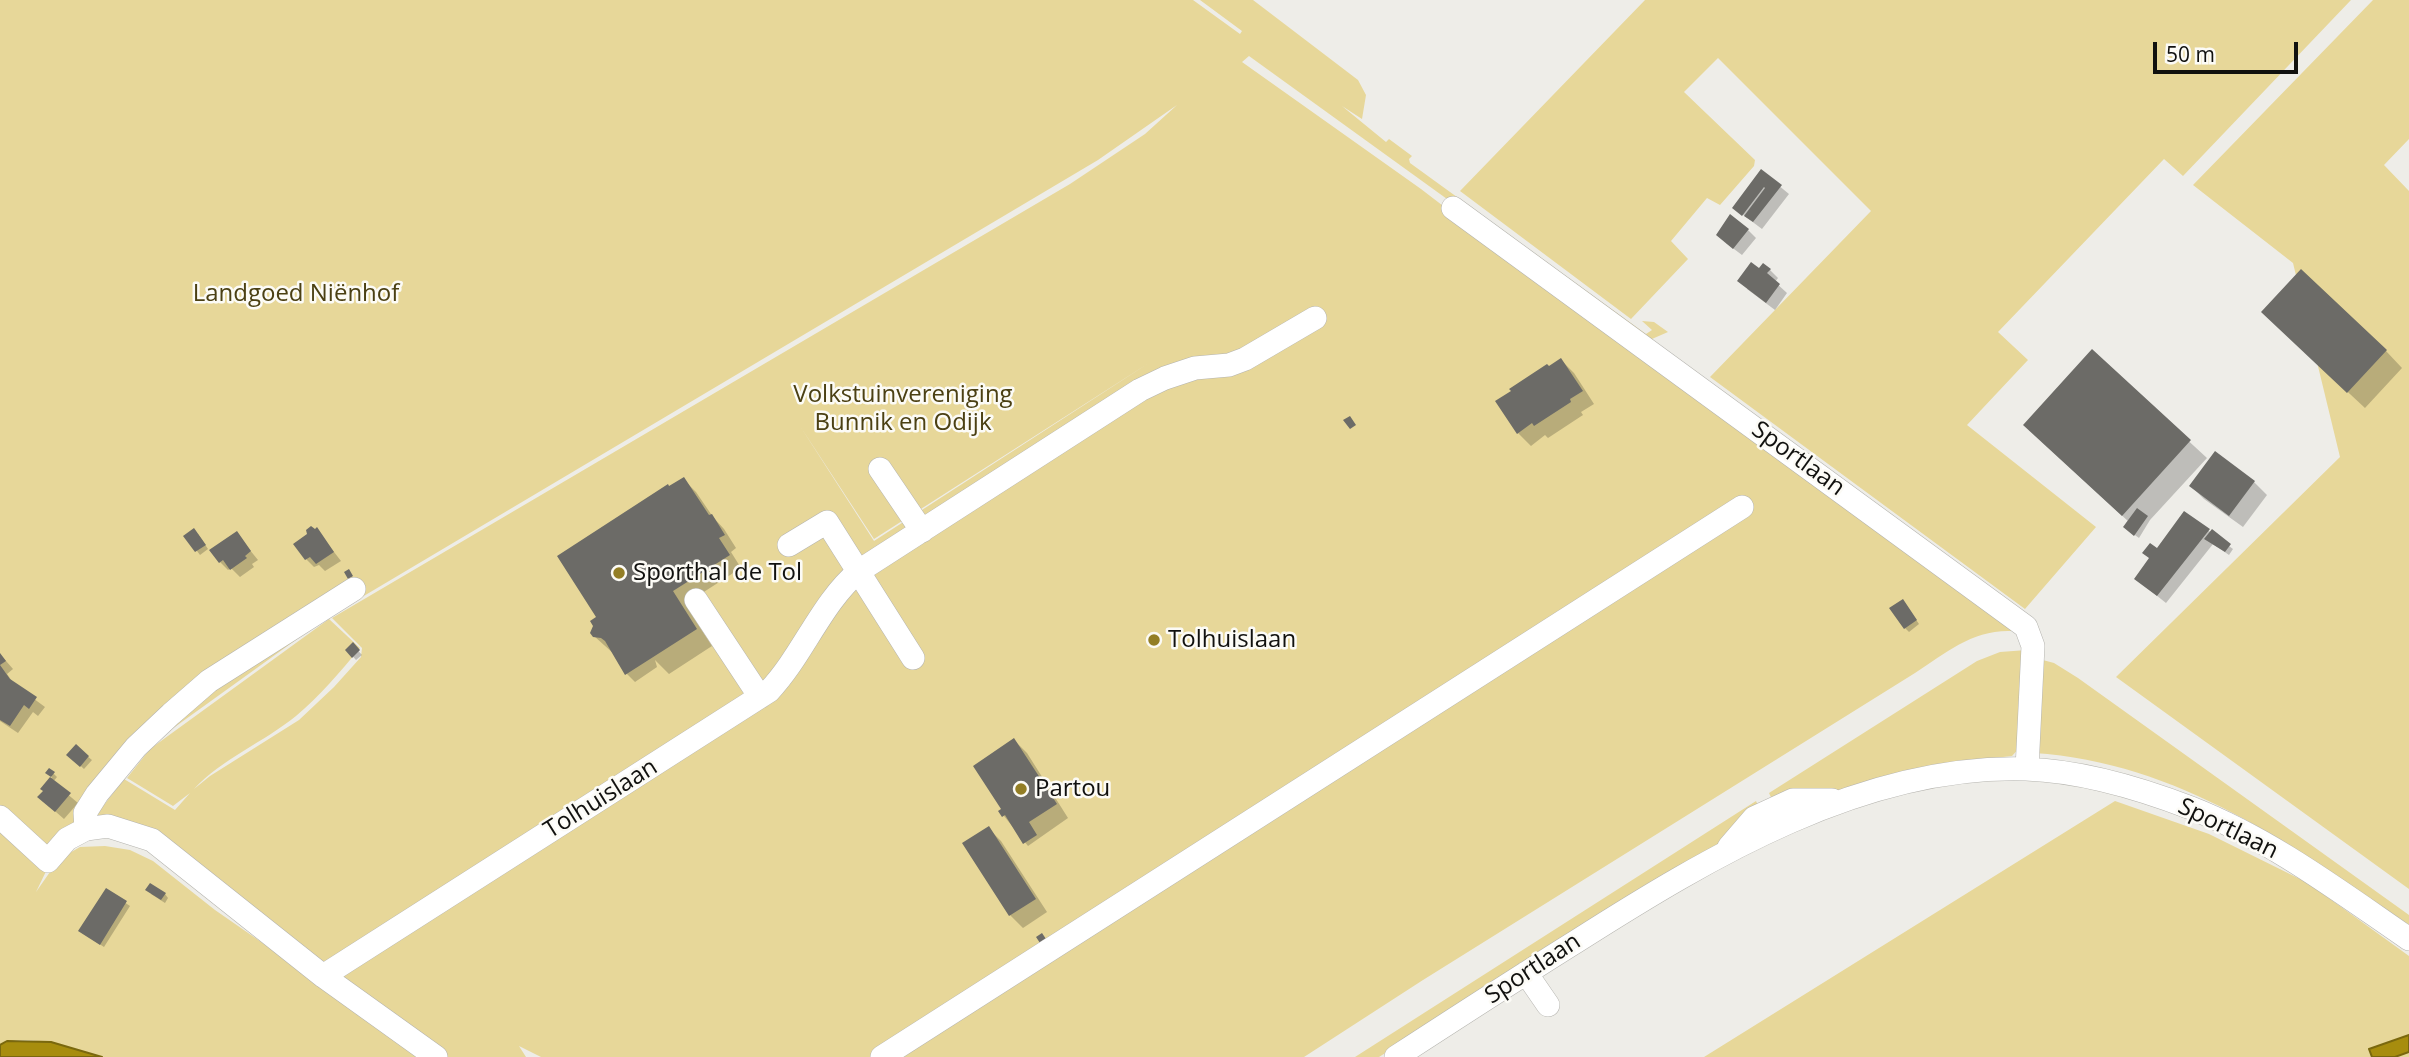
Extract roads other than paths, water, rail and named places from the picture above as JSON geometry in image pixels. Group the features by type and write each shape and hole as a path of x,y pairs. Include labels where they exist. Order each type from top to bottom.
{"street":[{"name":"Sportlaan","path":"1453,208 2026,627 2033,646 2027,769"},
{"name":"Tolhuislaan","path":"323,976 760,697 781,678 840,591 859,571 1140,390 1195,368 1229,365 1245,359 1315,318"},
{"path":"880,469 922,531"},
{"path":"882,1057 1742,507"},
{"path":"789,545 827,522 912,658"},
{"path":"86,829 85,813 97,794 136,747 171,714 209,681 354,589"},
{"path":"696,600 760,697"},
{"name":"Sportlaan","path":"1396,1057 1640,901 1776,828 1843,800 1906,783 1971,771 2027,769 2086,777 2145,792 2192,809 2241,831 2306,868 2409,939"},
{"path":"0,817 48,861 67,839 86,829 108,826 152,840 323,976 436,1057"},
{"path":"1527,973 1548,1005"}],"place":[{"name":"Sporthal de Tol","path":"619,573"},
{"name":"Tolhuislaan","path":"1154,640"},
{"name":"Partou","path":"1021,789"}],"park label":[{"name":"Landgoed Niënhof","path":"296,294"},
{"name":"Volkstuinvereniging Bunnik en Odijk","path":"903,409"}]}
